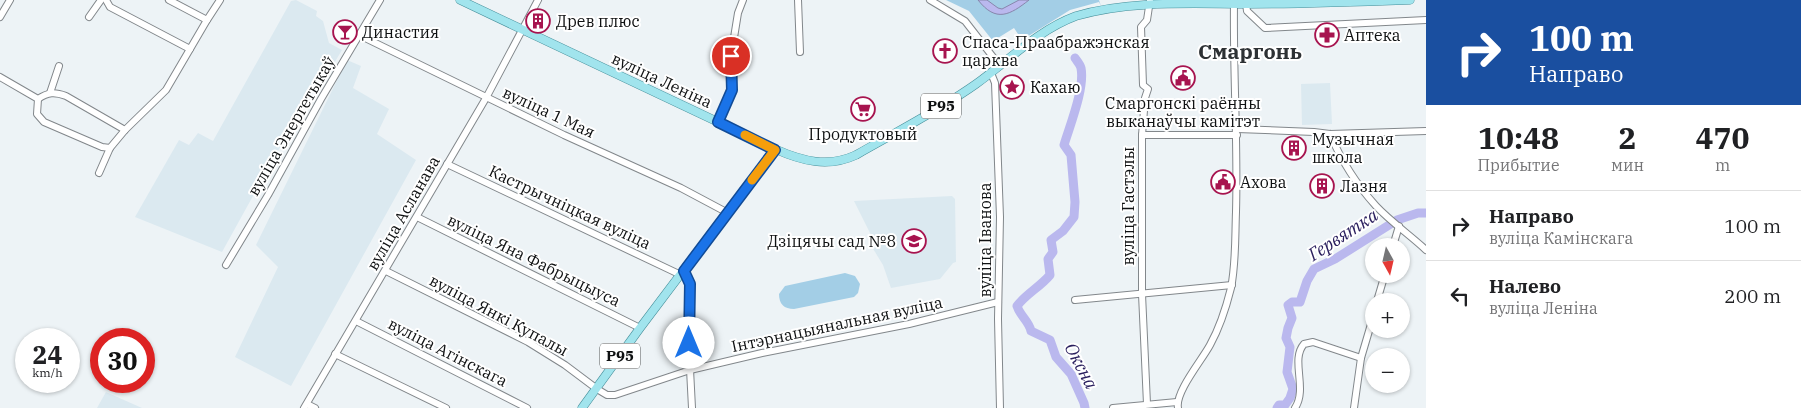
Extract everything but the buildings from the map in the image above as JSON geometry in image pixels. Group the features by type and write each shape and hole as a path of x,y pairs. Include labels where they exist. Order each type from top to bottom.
{"main road":[{"name":"вуліца Леніна","path":"460,0 775,150 819,163 833,163 848,159 961,94 1053,28 1086,13 1150,2 1234,2 1246,4 1410,0"},
{"name":"Р95","path":"582,408 775,150"}],"street":[{"path":"0,17 10,0"},
{"path":"89,17 102,0"},
{"path":"106,0 110,7 190,49"},
{"path":"169,0 206,20"},
{"path":"99,172 110,148 125,130 166,90 206,20 220,0"},
{"name":"вуліца Энергетыкаў","path":"226,265 380,0"},
{"name":"вуліца Асланава","path":"305,406 486,98 538,0"},
{"path":"718,122 732,90 731,56 738,13 743,0"},
{"path":"798,0 800,52"},
{"path":"930,0 965,21 1000,66"},
{"name":"вуліца Гастэлы","path":"1148,404 1142,294 1142,135 1145,98 1148,89 1143,85 1141,28 1147,20 1150,2"},
{"path":"1113,408 1148,404 1177,405 1210,344 1227,307 1232,285 1234,262 1237,132 1234,2"},
{"path":"1246,4 1247,11 1265,28 1426,20"},
{"name":"вуліца 1 Мая","path":"359,35 486,98 681,188 728,213"},
{"path":"50,93 59,66"},
{"name":"вуліца Іванова","path":"991,73 996,83 1000,217 998,302 1000,408"},
{"path":"0,77 38,98"},
{"path":"38,98 46,93 56,92 125,130"},
{"path":"38,98 37,114 44,122 102,147 110,148"},
{"path":"1142,135 1237,132 1314,132 1330,134 1426,131"},
{"path":"1330,134 1340,157 1375,205 1426,250"},
{"name":"Кастрычніцкая вуліца","path":"446,164 683,273"},
{"name":"вуліца Яна Фабрыцыуса","path":"416,217 640,328"},
{"path":"1395,238 1399,225"},
{"name":"вуліца Янкі Купалы","path":"386,271 528,342 565,365 596,389"},
{"path":"683,273 690,284 688,330 692,408"},
{"path":"1075,300 1232,285"},
{"name":"Інтэрнацыянальная вуліца","path":"596,389 607,395 615,395 690,370 762,352 909,324 998,302"},
{"name":"вуліца Агінскага","path":"356,321 527,408"},
{"path":"1354,408 1361,358 1367,338"},
{"path":"1295,408 1300,397 1299,354 1304,344 1313,342 1361,358"},
{"path":"336,354 446,408"},
{"path":"305,406 315,408"}],"shaded area":[{"path":"296,0 317,11 316,16 323,21 329,43 342,50 321,85 315,84 222,252 135,217 179,140 189,145 198,133 213,141 291,1"},
{"path":"946,0 1099,0 1101,6 1099,2 1070,10 1022,40 1014,28 993,41 969,11"},
{"path":"978,0 987,0 1002,9 1019,0 1029,0 1016,10 997,14 991,12"},
{"path":"347,60 361,66 353,88 389,109 377,134 416,160 291,386 235,357 278,267 256,245"},
{"path":"1330,83 1332,124 1302,125 1301,84"},
{"name":"Дзіцячы сад №8","path":"952,196 955,199 956,262 940,279 891,288 883,265 872,247 871,235 854,201"},
{"path":"845,273 855,276 860,284 858,293 854,297 794,309 785,307 780,301 779,294 785,286"},
{"path":"105,393 108,393 142,408 97,408"}],"waterway":[{"name":"Оксна","path":"1075,58 1081,68 1081,86 1064,145 1071,155 1075,202 1074,217 1063,231 1051,240 1053,252 1048,259 1050,275 1017,306 1031,331 1050,340 1056,357 1071,374 1085,408"},
{"name":"Гервятка","path":"1277,408 1279,405 1285,405 1293,389 1287,372 1290,347 1286,338 1292,318 1288,305 1292,302 1300,302 1307,281 1314,269 1335,259 1397,220 1418,213 1426,213"}],"slow traffic":[{"path":"745,135 775,150 752,180"}],"place":[{"name":"Древ плюс","path":"538,21"},
{"name":"Династия","path":"345,32"},
{"name":"Аптека","path":"1327,35"},
{"name":"Спаса-Праабражэнская царква","path":"945,51"},
{"name":"Смаргонскі раённы выканаўчы камітэт","path":"1183,78"},
{"name":"Кахаю","path":"1012,87"},
{"name":"Продуктовый","path":"863,109"},
{"name":"Музычная школа","path":"1294,148"},
{"name":"Ахова","path":"1223,182"},
{"name":"Лазня","path":"1322,186"},
{"name":"Дзіцячы сад №8","path":"914,241"}],"district":[{"name":"Смаргонь","path":"1250,52"}],"route":[{"path":"689,343 690,284 684,271 775,150 718,122 732,90 731,56"}]}
